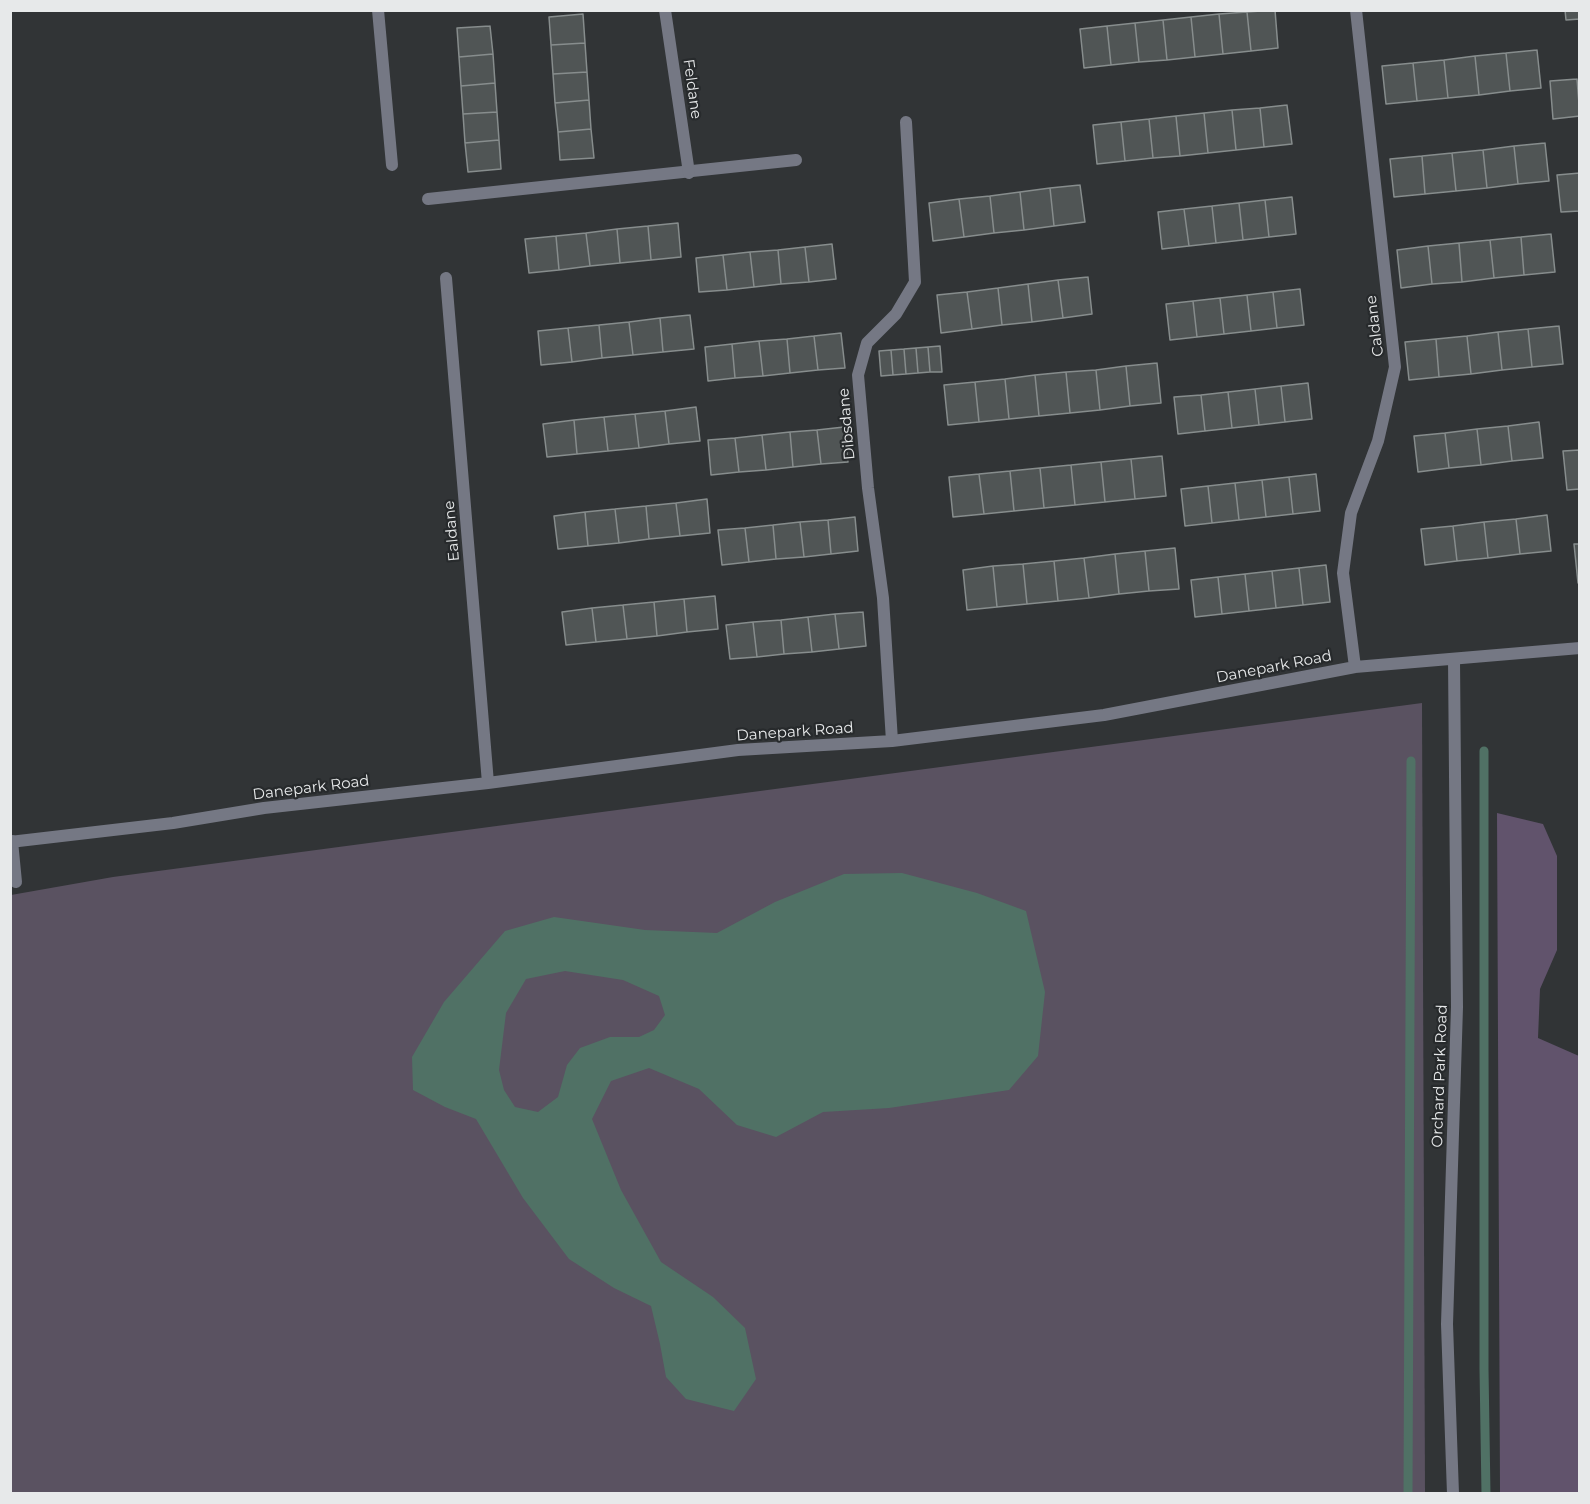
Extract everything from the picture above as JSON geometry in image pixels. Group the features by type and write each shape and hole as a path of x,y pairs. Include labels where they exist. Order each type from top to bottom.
{"street":[{"path":"378,10 392,165"},
{"name":"Feldane","path":"665,10 689,173"},
{"name":"Caldane","path":"1355,668 1342,573 1352,513 1378,441 1395,367 1356,10"},
{"name":"Dibsdane","path":"892,741 883,598 868,488 858,375 867,343 896,314 915,282 906,122"},
{"path":"428,199 796,160"},
{"name":"Ealdane","path":"446,278 488,783"},
{"name":"Danepark Road","path":"11,842 173,823 264,808 488,783 738,750 892,741 1104,715 1355,668 1580,648"},
{"name":"Orchard Park Road","path":"1453,1494 1448,1324 1457,1007 1454,659"},
{"path":"11,842 16,882"}],"shaded area":[{"path":"1422,703 1425,1493 11,1494 11,895 113,877"},
{"path":"1497,813 1543,824 1557,856 1557,950 1540,989 1538,1038 1579,1056 1579,1493 1500,1493"},
{"path":"902,873 977,893 1026,911 1045,992 1038,1056 1009,1090 889,1108 823,1112 776,1137 737,1125 699,1089 649,1068 611,1081 592,1119 621,1190 661,1262 713,1297 745,1328 756,1379 734,1411 686,1399 666,1377 651,1306 614,1288 569,1259 523,1198 476,1119 445,1107 413,1090 412,1057 444,1002 505,931 554,917 645,930 717,933 775,902 844,874","holes":["565,971 623,980 659,996 665,1015 654,1030 639,1037 610,1037 580,1048 567,1065 558,1097 538,1112 515,1107 504,1090 499,1070 506,1013 526,979"]}],"building":[{"path":"1275,10 1278,48 1251,51 1247,12"},
{"path":"1565,10 1580,10 1580,19 1566,20"},
{"path":"1247,12 1251,51 1223,54 1219,14"},
{"path":"583,14 585,43 551,45 549,17"},
{"path":"1219,14 1223,54 1195,57 1191,17"},
{"path":"1191,17 1195,57 1167,60 1163,20"},
{"path":"1163,20 1167,60 1139,62 1135,23"},
{"path":"1135,23 1139,62 1111,65 1107,26"},
{"path":"490,26 493,54 459,57 457,28"},
{"path":"1107,26 1111,65 1084,68 1080,29"},
{"path":"585,43 587,72 553,74 551,45"},
{"path":"1537,50 1541,88 1510,91 1506,53"},
{"path":"1506,53 1510,91 1479,95 1475,56"},
{"path":"493,54 495,83 461,86 459,57"},
{"path":"1475,56 1479,95 1448,98 1444,60"},
{"path":"1444,60 1448,98 1417,101 1413,63"},
{"path":"1413,63 1417,101 1386,104 1382,66"},
{"path":"587,72 589,100 555,103 553,74"},
{"path":"1577,79 1580,116 1553,119 1550,81"},
{"path":"495,83 497,112 463,114 461,86"},
{"path":"589,100 591,129 558,132 555,103"},
{"path":"1287,105 1292,144 1264,147 1260,108"},
{"path":"1260,108 1264,147 1236,150 1232,110"},
{"path":"1232,110 1236,150 1208,153 1204,113"},
{"path":"497,112 499,140 465,143 463,114"},
{"path":"1204,113 1208,153 1180,156 1176,116"},
{"path":"1176,116 1180,156 1153,158 1149,119"},
{"path":"1149,119 1153,158 1125,161 1121,122"},
{"path":"1121,122 1125,161 1097,164 1093,125"},
{"path":"591,129 594,158 560,160 558,132"},
{"path":"499,140 501,169 468,172 465,143"},
{"path":"1545,143 1549,181 1518,184 1514,146"},
{"path":"1514,146 1518,184 1487,188 1483,150"},
{"path":"1483,150 1487,188 1456,191 1452,153"},
{"path":"1452,153 1456,191 1425,194 1422,156"},
{"path":"1422,156 1425,194 1394,197 1390,159"},
{"path":"1580,173 1580,211 1561,212 1557,175"},
{"path":"1080,185 1085,222 1054,226 1050,188"},
{"path":"1050,188 1054,226 1024,230 1020,192"},
{"path":"1020,192 1024,230 994,233 990,196"},
{"path":"990,196 994,233 964,237 959,199"},
{"path":"1292,197 1296,234 1269,237 1265,200"},
{"path":"959,199 964,237 933,241 929,203"},
{"path":"1265,200 1269,237 1243,240 1239,203"},
{"path":"1239,203 1243,240 1216,243 1212,206"},
{"path":"1212,206 1216,243 1189,246 1184,209"},
{"path":"1184,209 1189,246 1162,249 1158,212"},
{"path":"678,223 681,257 651,260 648,226"},
{"path":"648,226 651,260 620,263 617,229"},
{"path":"617,229 620,263 590,266 586,233"},
{"path":"586,233 590,266 559,270 556,236"},
{"path":"1551,234 1555,272 1524,275 1521,237"},
{"path":"556,236 559,270 529,273 525,239"},
{"path":"1521,237 1524,275 1494,278 1490,240"},
{"path":"1490,240 1494,278 1462,282 1459,243"},
{"path":"1459,243 1462,282 1432,284 1428,246"},
{"path":"832,244 836,279 809,282 805,247"},
{"path":"1428,246 1432,284 1401,288 1397,250"},
{"path":"805,247 809,282 781,284 778,250"},
{"path":"778,250 781,284 754,287 750,252"},
{"path":"750,252 754,287 727,290 723,255"},
{"path":"723,255 727,290 699,292 696,258"},
{"path":"1088,277 1092,314 1063,318 1058,280"},
{"path":"1058,280 1063,318 1032,322 1028,284"},
{"path":"1028,284 1032,322 1002,325 998,288"},
{"path":"998,288 1002,325 972,329 967,292"},
{"path":"1300,289 1304,325 1277,328 1273,292"},
{"path":"967,292 972,329 941,333 937,295"},
{"path":"1273,292 1277,328 1251,331 1247,295"},
{"path":"1247,295 1251,331 1224,334 1220,298"},
{"path":"1220,298 1224,334 1197,337 1193,301"},
{"path":"1193,301 1197,337 1170,340 1166,304"},
{"path":"690,315 694,349 663,352 660,318"},
{"path":"660,318 663,352 633,355 629,322"},
{"path":"629,322 633,355 602,358 599,325"},
{"path":"599,325 602,358 572,362 568,328"},
{"path":"1559,326 1563,364 1532,367 1528,329"},
{"path":"568,328 572,362 541,365 538,331"},
{"path":"1528,329 1532,367 1502,370 1498,332"},
{"path":"1498,332 1502,370 1471,374 1467,336"},
{"path":"841,333 845,368 818,370 814,336"},
{"path":"814,336 818,370 790,373 787,339"},
{"path":"1467,336 1471,374 1439,377 1436,339"},
{"path":"787,339 790,373 763,376 759,341"},
{"path":"1436,339 1439,377 1409,380 1405,342"},
{"path":"759,341 763,376 735,378 732,344"},
{"path":"732,344 735,378 708,381 705,347"},
{"path":"940,346 942,372 930,372 928,347"},
{"path":"928,347 930,372 918,373 916,348"},
{"path":"916,348 918,373 906,374 904,349"},
{"path":"904,349 906,374 893,375 891,350"},
{"path":"891,350 893,375 881,376 879,351"},
{"path":"1157,363 1161,403 1130,406 1126,366"},
{"path":"1126,366 1130,406 1100,410 1096,370"},
{"path":"1096,370 1100,410 1070,413 1066,372"},
{"path":"1066,372 1070,413 1039,416 1035,375"},
{"path":"1035,375 1039,416 1009,419 1005,379"},
{"path":"1005,379 1009,419 979,422 975,382"},
{"path":"975,382 979,422 948,425 944,385"},
{"path":"1308,383 1312,419 1285,422 1281,386"},
{"path":"1281,386 1285,422 1259,425 1255,389"},
{"path":"1255,389 1259,425 1232,428 1228,392"},
{"path":"1228,392 1232,428 1205,431 1201,395"},
{"path":"1201,395 1205,431 1178,434 1174,397"},
{"path":"696,407 700,441 669,444 665,411"},
{"path":"665,411 669,444 639,448 635,414"},
{"path":"635,414 639,448 608,451 604,417"},
{"path":"604,417 608,451 577,454 574,420"},
{"path":"574,420 577,454 547,457 543,424"},
{"path":"1539,422 1543,458 1512,461 1508,426"},
{"path":"1508,426 1512,461 1481,465 1477,429"},
{"path":"844,427 848,462 821,464 817,430"},
{"path":"1477,429 1481,465 1449,468 1445,433"},
{"path":"817,430 821,464 793,467 790,432"},
{"path":"790,432 793,467 766,470 762,435"},
{"path":"1445,433 1449,468 1418,472 1414,436"},
{"path":"762,435 766,470 739,472 735,438"},
{"path":"735,438 739,472 711,475 708,440"},
{"path":"1580,450 1580,489 1567,490 1563,451"},
{"path":"1162,456 1166,496 1135,499 1131,459"},
{"path":"1131,459 1135,499 1105,502 1101,462"},
{"path":"1101,462 1105,502 1075,505 1071,465"},
{"path":"1071,465 1075,505 1044,508 1040,468"},
{"path":"1040,468 1044,508 1014,511 1010,471"},
{"path":"1010,471 1014,511 984,514 979,474"},
{"path":"979,474 984,514 953,517 949,477"},
{"path":"1316,474 1320,511 1293,514 1289,477"},
{"path":"1289,477 1293,514 1266,517 1262,480"},
{"path":"1262,480 1266,517 1239,520 1235,483"},
{"path":"1235,483 1239,520 1212,523 1208,486"},
{"path":"1208,486 1212,523 1185,526 1181,489"},
{"path":"707,499 710,533 680,536 676,503"},
{"path":"676,503 680,536 649,539 646,506"},
{"path":"646,506 649,539 619,543 615,509"},
{"path":"615,509 619,543 588,546 585,512"},
{"path":"585,512 588,546 558,549 554,516"},
{"path":"1547,515 1551,551 1520,554 1516,519"},
{"path":"855,517 858,551 831,554 828,520"},
{"path":"1516,519 1520,554 1488,558 1484,522"},
{"path":"828,520 831,554 804,557 800,522"},
{"path":"800,522 804,557 776,559 773,525"},
{"path":"1484,522 1488,558 1457,561 1453,526"},
{"path":"773,525 776,559 749,562 745,528"},
{"path":"1453,526 1457,561 1425,565 1421,529"},
{"path":"745,528 749,562 722,565 718,530"},
{"path":"1574,544 1580,544 1580,583 1578,583"},
{"path":"1175,548 1179,589 1149,591 1145,551"},
{"path":"1145,551 1149,591 1119,594 1115,554"},
{"path":"1115,554 1119,594 1089,598 1084,558"},
{"path":"1084,558 1089,598 1058,601 1054,561"},
{"path":"1054,561 1058,601 1027,604 1023,564"},
{"path":"1023,564 1027,604 997,607 993,566"},
{"path":"1326,565 1330,602 1303,605 1299,568"},
{"path":"993,566 997,607 967,610 963,570"},
{"path":"1299,568 1303,605 1276,608 1272,571"},
{"path":"1272,571 1276,608 1249,611 1245,574"},
{"path":"1245,574 1249,611 1222,614 1218,577"},
{"path":"1218,577 1222,614 1195,617 1191,580"},
{"path":"715,596 718,629 687,632 684,599"},
{"path":"684,599 687,632 657,636 654,602"},
{"path":"654,602 657,636 627,639 623,605"},
{"path":"623,605 627,639 596,642 592,608"},
{"path":"592,608 596,642 566,645 562,612"},
{"path":"863,612 866,646 839,649 835,614"},
{"path":"835,614 839,649 812,652 808,617"},
{"path":"808,617 812,652 784,654 781,620"},
{"path":"781,620 784,654 757,657 753,622"},
{"path":"753,622 757,657 730,659 726,625"}],"waterway":[{"path":"1484,751 1486,1494"},
{"path":"1408,1494 1411,761"}]}
